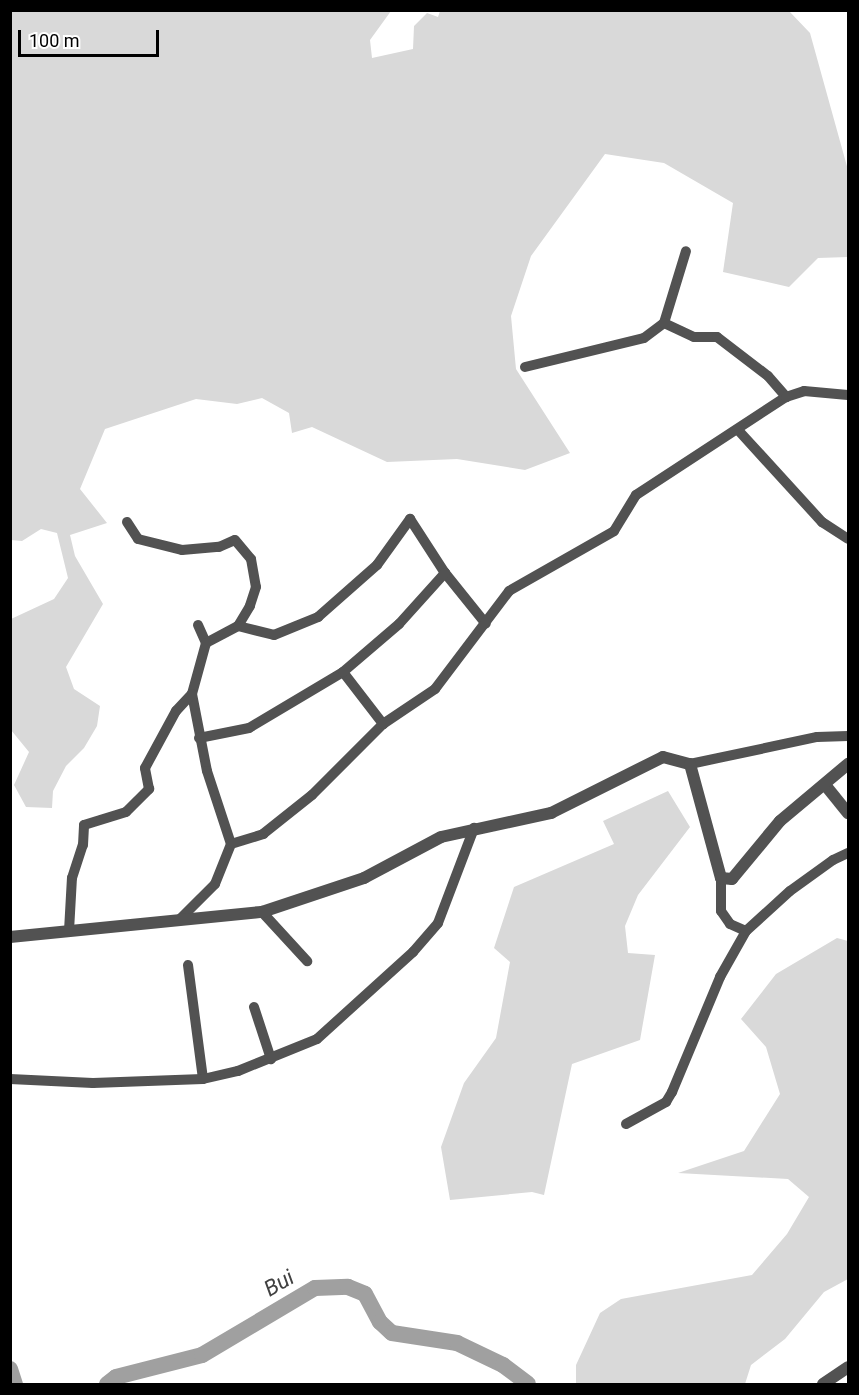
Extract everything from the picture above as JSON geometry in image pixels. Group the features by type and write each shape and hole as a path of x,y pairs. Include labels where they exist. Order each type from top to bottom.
{"street":[{"path":"525,368 644,338 664,323 686,251"},
{"path":"664,323 694,337 717,337 768,376 786,397"},
{"path":"231,844 264,834 288,815 383,724 435,689 509,591 614,531 636,495 786,397 804,391 849,395"},
{"path":"738,430 822,522 849,539"},
{"path":"238,626 274,635 318,617 358,585 410,519 445,573 486,624"},
{"path":"127,522 138,539 182,550 219,547 235,540 242,546 253,563 256,587 238,626 206,643"},
{"path":"199,738 249,728 343,672 399,624 445,573"},
{"path":"178,920 215,884 231,844 199,738 192,694 206,643 198,625"},
{"path":"343,672 383,724"},
{"path":"69,931 72,878 83,845 84,825 126,812 149,789 145,768 176,711 192,694"},
{"path":"10,937 262,912 364,878 441,837 551,813 663,757 690,764 817,737 849,736"},
{"path":"690,764 721,878 721,910 730,924 746,931"},
{"path":"721,878 732,879 780,821 826,786 849,764"},
{"path":"826,786 849,813"},
{"path":"10,1079 93,1083 204,1079 271,1059 317,1040 413,952 438,923 474,828"},
{"path":"626,1124 666,1102 720,977 746,931 790,891 833,860 849,853"},
{"path":"262,912 307,961"},
{"path":"188,965 204,1079"},
{"path":"254,1007 271,1059"},
{"path":"823,1384 849,1367"}],"shaded area":[{"path":"10,11 391,11 370,40 372,58 413,49 414,26 427,13 438,17 440,11 789,11 810,33 848,170 848,257 818,258 789,287 723,272 733,203 664,163 605,154 531,256 511,316 516,369 570,453 525,470 457,459 387,462 312,427 292,433 289,413 262,398 237,404 196,399 105,429 80,489 107,523 70,535 75,556 103,604 66,667 74,689 100,706 97,726 84,748 66,766 53,791 52,808 26,807 14,785 29,752 11,730 11,619 54,599 68,578 57,533 41,529 22,541 11,540"},
{"path":"668,791 690,827 638,895 625,926 628,953 655,955 640,1040 572,1064 544,1195 532,1192 450,1200 441,1147 464,1083 496,1038 510,962 494,948 514,887 614,844 603,821"},
{"path":"837,938 848,941 848,1279 824,1292 785,1339 751,1365 745,1384 576,1384 576,1365 600,1313 621,1299 752,1275 787,1234 809,1197 788,1179 678,1173 744,1151 780,1094 766,1047 741,1019 776,974"}],"waterway":[{"name":"Bui","path":"107,1384 116,1377 202,1355 315,1288 348,1287 365,1294 380,1322 392,1333 457,1343 503,1365 528,1384"},
{"name":"Bui","path":"10,1369 15,1384"}]}
